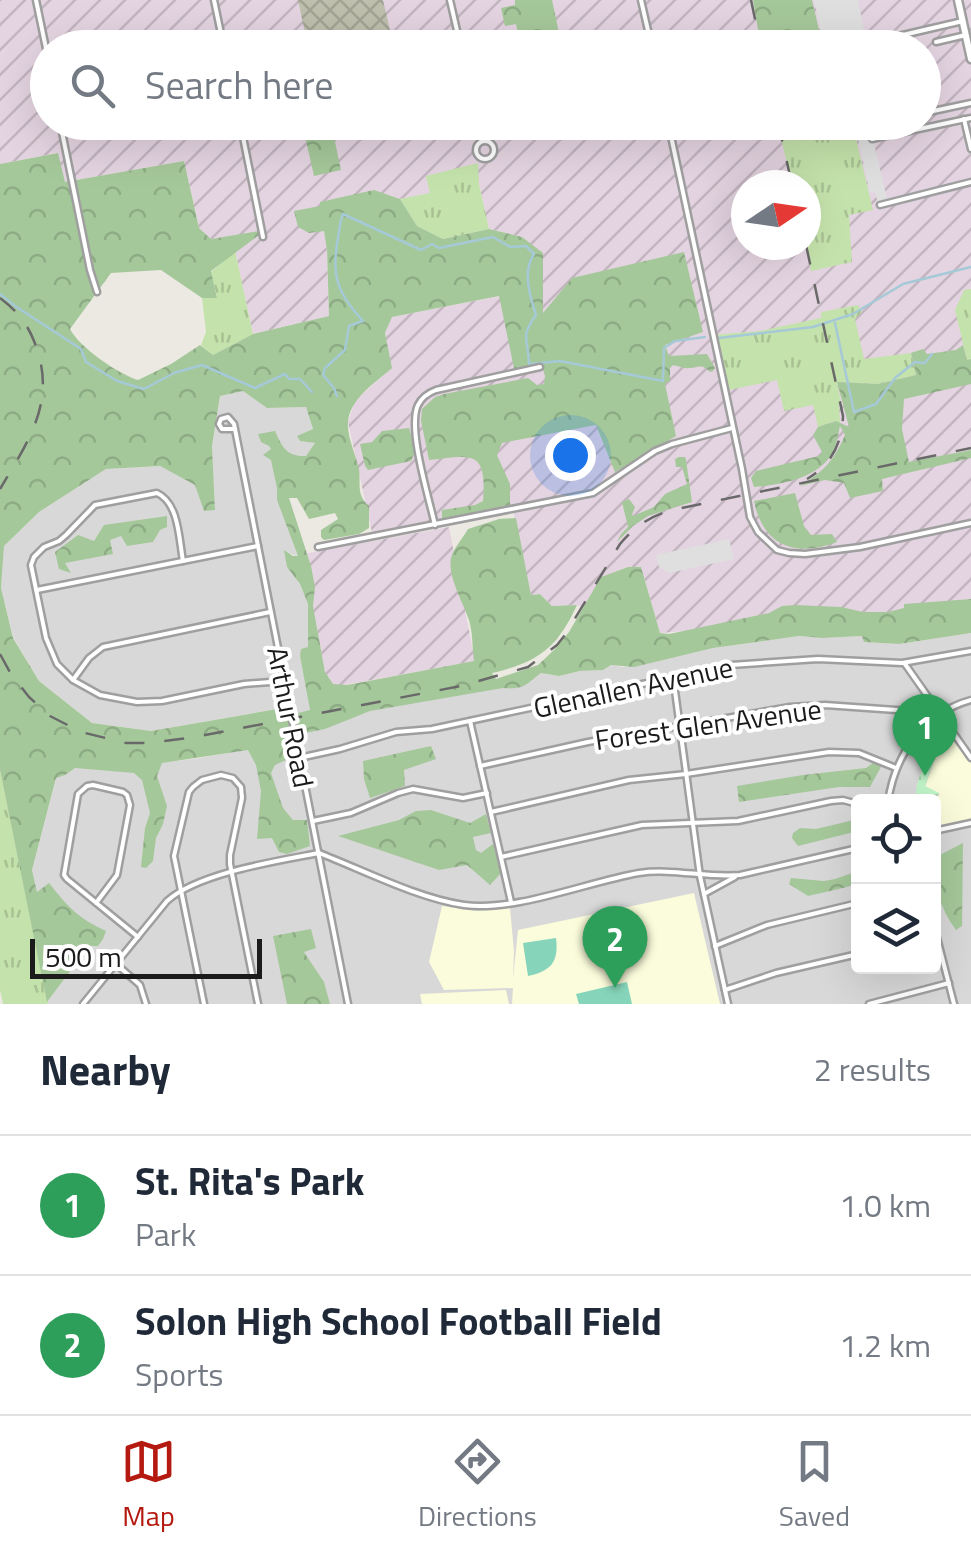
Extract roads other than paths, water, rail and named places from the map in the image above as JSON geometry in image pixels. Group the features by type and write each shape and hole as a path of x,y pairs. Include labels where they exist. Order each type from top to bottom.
{"street":[{"path":"36,0 42,30"},
{"path":"214,0 220,30"},
{"path":"450,0 456,30"},
{"path":"641,0 648,30"},
{"path":"958,0 971,58"},
{"path":"924,30 963,21"},
{"path":"941,41 966,35"},
{"path":"941,110 971,104"},
{"path":"941,125 968,119 971,149"},
{"path":"64,140 97,292"},
{"path":"243,140 262,238"},
{"path":"672,140 750,517 758,532 774,547 806,554 860,547 971,523"},
{"path":"880,205 971,182"},
{"path":"435,524 414,430 417,407 426,394 436,390 540,367"},
{"path":"318,547 593,493 650,453 732,428"},
{"name":"Arthur Road","path":"235,429 348,1004"},
{"path":"184,561 171,504 156,493 95,506 59,541 38,551 31,566 50,653 57,664 74,680 110,698 149,703 244,684 283,681"},
{"path":"37,590 258,546"},
{"path":"74,680 102,647 271,612"},
{"name":"Glenallen Avenue","path":"299,758 396,732 432,729 721,667 818,659 904,663 971,651"},
{"path":"904,663 971,758"},
{"path":"673,676 703,894 728,1004"},
{"path":"890,794 896,768 910,743 939,713 971,700"},
{"name":"Forest Glen Avenue","path":"480,766 680,725 809,706 939,713"},
{"path":"470,721 512,903"},
{"path":"491,812 629,780 840,752 860,753 896,768"},
{"path":"204,1004 174,856 188,792 202,780 221,775 238,782 242,792 230,854 256,1004"},
{"path":"96,903 116,875 130,805 123,792 93,785 78,794 63,870 67,879 96,903 138,936"},
{"path":"312,821 350,813 413,789 463,798 486,793"},
{"path":"502,857 642,826 738,821 831,802 851,802"},
{"path":"941,829 971,823"},
{"path":"83,1004 167,901 181,890 202,880 319,853 451,902 484,906 640,873 740,875 851,850"},
{"path":"322,874 327,862 337,861"},
{"path":"703,894 740,875"},
{"path":"715,946 767,925 851,904"},
{"path":"941,953 954,1004"},
{"path":"725,990 851,956"},
{"path":"116,964 140,984 146,1004"},
{"path":"869,1004 949,983"}],"waterway":[{"path":"337,396 323,375 325,368 345,350 349,326 363,321 347,301 336,273 343,214 421,250 432,244 439,248 493,237 510,247 526,246 534,254 528,276 536,315 526,334 529,364 560,361 663,381 664,348 675,341 705,337"},
{"path":"719,338 813,327 853,314 903,284 971,267"},
{"path":"0,294 81,349 86,362 117,381 144,389 174,373 202,365 255,388 285,374 289,379 300,379 312,392"},
{"path":"835,323 854,412 876,404 895,378 915,362 925,363 932,354"}],"railway":[{"path":"751,0 757,30"},
{"path":"782,140 789,170"},
{"path":"807,479 834,453 843,416 809,260"},
{"path":"0,298 31,334 43,382 37,419 0,489"},
{"path":"0,654 29,697 50,716 81,732 126,743 195,737 461,686 528,667 557,645 620,544 657,515 971,448"}],"place":[{"name":"St. Rita's Park","path":"925,776"},
{"name":"Solon High School Football Field","path":"615,988"}]}
